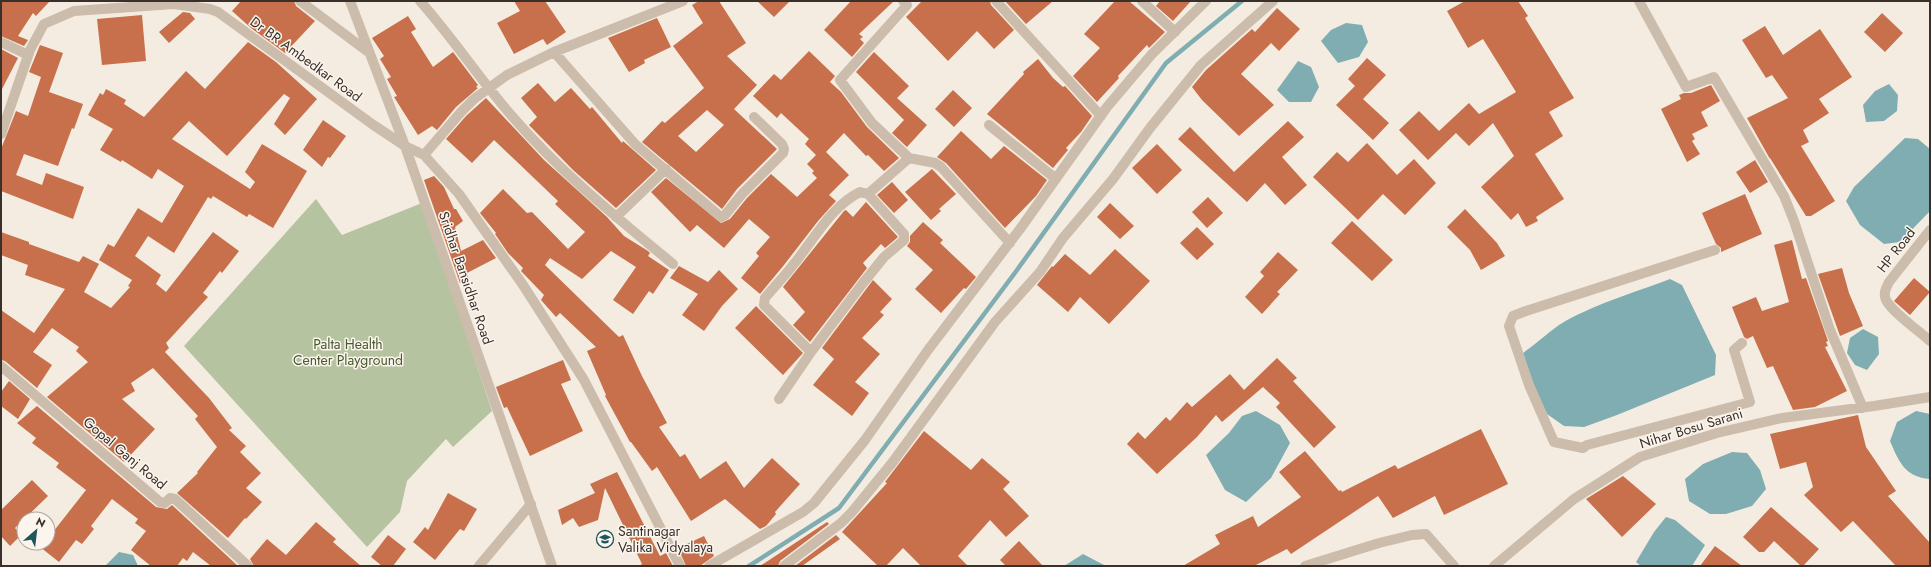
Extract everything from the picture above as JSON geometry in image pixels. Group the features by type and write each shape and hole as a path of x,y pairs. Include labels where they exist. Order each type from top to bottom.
{"street":[{"path":"300,1 368,51"},
{"name":"Sridhar Bansidhar Road","path":"350,1 405,146 552,566"},
{"path":"420,1 511,116 564,171 616,217 673,264"},
{"path":"680,566 584,380 510,265 459,194 424,155 461,112 488,88 507,75 554,52 683,1"},
{"path":"996,1 1101,116"},
{"path":"1142,1 1175,32"},
{"path":"709,566 803,512 814,503 865,440 928,350 1010,243 1101,116 1152,54 1206,1"},
{"path":"784,566 841,523 852,512 892,463 995,322 1040,272 1063,238 1113,178 1200,65 1273,1"},
{"path":"1639,1 1686,87 1714,77 1778,183 1794,221 1830,330 1863,408"},
{"path":"907,2 840,80 872,123 909,158 935,163 941,167 1010,243"},
{"name":"Dr BR Ambedkar Road","path":"1,134 28,54 44,24 74,11 140,4 192,3 218,12 405,146 424,155"},
{"path":"1,42 28,54"},
{"path":"554,52 635,144 666,169 716,215 721,217 725,215 742,194 783,153 784,149 782,144 754,117"},
{"path":"989,125 1056,179"},
{"path":"868,194 909,158"},
{"path":"616,217 666,169"},
{"path":"779,399 811,352 884,257 904,240 904,234 868,194 860,192 851,197 824,224 794,264 765,298 764,305 811,352"},
{"name":"HP Road","path":"1930,230 1889,282 1885,290 1886,299 1891,307 1930,341"},
{"path":"1715,250 1526,311 1513,316 1509,326 1529,385 1554,442 1583,448 1587,445 1750,402 1734,350 1742,343"},
{"name":"Gopal Ganj Road","path":"1,366 160,502 164,503 170,498 175,499 248,566"},
{"name":"Nihar Bosu Sarani","path":"1494,566 1574,500 1640,457 1718,433 1782,418 1863,408 1930,397"},
{"path":"478,566 530,504"},
{"path":"1305,566 1412,534 1426,534 1454,566"}],"green space":[{"name":"Palta Health Center Playground","path":"316,199 342,235 422,203 492,411 453,447 446,439 407,481 400,512 367,547 184,346"}],"water":[{"path":"1346,23 1362,25 1368,42 1359,57 1338,63 1321,41 1331,30"},
{"path":"1298,61 1311,67 1319,87 1311,102 1289,102 1277,90"},
{"path":"1889,84 1898,95 1897,111 1884,121 1866,122 1863,105 1875,91"},
{"path":"1905,138 1918,139 1930,149 1930,211 1900,242 1884,244 1860,225 1846,201 1854,187"},
{"path":"1670,279 1682,285 1716,355 1715,375 1584,427 1564,426 1547,414 1520,355 1559,325 1571,318 1613,300"},
{"path":"1863,329 1878,337 1879,354 1867,370 1855,365 1847,353 1850,338"},
{"path":"1256,411 1280,425 1290,443 1271,478 1246,502 1225,490 1206,455 1229,433 1242,416"},
{"path":"1916,411 1930,414 1930,479 1921,478 1909,472 1900,462 1890,441 1897,422"},
{"path":"1732,452 1747,453 1760,470 1766,489 1752,506 1726,514 1710,514 1689,501 1685,479 1703,464"},
{"path":"1666,517 1675,520 1705,545 1692,566 1641,566 1636,562 1654,532"},
{"path":"119,552 133,555 138,566 105,566"},
{"path":"1083,554 1104,565 1104,566 1064,566"}],"building":[{"path":"1,1 50,1 36,16 33,13 18,36 28,40 24,46 1,36"},
{"path":"241,1 294,1 296,6 315,21 285,53 251,28 232,11"},
{"path":"514,1 545,1 566,32 547,45 543,39 514,54 497,23 520,11"},
{"path":"699,1 719,1 746,43 727,56 757,85 734,109 777,149 737,189 722,209 642,142 662,121 665,123 704,88 673,46 703,23 692,5","holes":["707,110 724,125 696,152 678,136"]},
{"path":"757,1 790,1 774,17"},
{"path":"851,1 894,1 859,34 863,37 860,39 864,43 852,57 824,30"},
{"path":"922,1 990,1 991,5 1014,30 994,49 977,31 948,61 906,17"},
{"path":"1005,1 1053,1 1026,24"},
{"path":"1115,1 1129,1 1165,32 1149,48 1147,45 1118,76 1119,78 1097,102 1073,76 1100,48 1084,34"},
{"path":"1160,1 1191,1 1173,21 1156,6"},
{"path":"1465,1 1518,1 1528,16 1525,18 1574,98 1549,112 1563,136 1535,154 1564,199 1536,217 1538,221 1526,227 1518,213 1511,220 1481,187 1514,156 1493,123 1469,146 1456,133 1428,160 1399,130 1419,111 1439,131 1469,103 1479,114 1516,92 1483,39 1468,48 1447,11"},
{"path":"1277,8 1300,29 1279,51 1271,43 1241,74 1274,105 1239,136 1202,100 1192,87 1206,70 1252,29 1255,32"},
{"path":"183,12 190,13 195,19 169,43 159,32"},
{"path":"1882,13 1903,33 1885,52 1864,32"},
{"path":"142,15 146,61 102,65 97,19"},
{"path":"408,16 416,29 411,32 433,67 453,52 478,85 476,87 478,88 456,107 437,130 432,126 418,135 394,97 397,96 387,79 391,77 380,59 384,56 372,38"},
{"path":"657,18 671,47 644,60 645,63 629,72 608,38"},
{"path":"1765,26 1783,55 1820,29 1852,77 1819,99 1829,113 1803,130 1809,142 1801,146 1835,201 1811,216 1806,216 1770,159 1747,118 1788,98 1772,75 1766,78 1742,40"},
{"path":"248,42 276,62 317,99 285,135 274,124 290,98 284,94 227,156 189,121 172,139 250,189 255,182 245,172 262,144 307,171 273,228 249,214 247,217 213,196 211,199 208,197 174,253 148,236 135,256 161,275 156,284 166,292 213,232 239,251 222,273 220,271 203,293 208,297 166,343 169,348 165,352 209,398 232,428 229,430 246,446 240,452 261,473 246,488 262,502 246,519 245,518 228,538 177,493 198,473 197,472 217,447 195,419 198,416 153,368 131,383 135,391 122,399 155,429 124,462 47,397 88,362 76,351 79,347 52,328 33,352 52,365 37,388 5,361 1,360 1,310 34,333 65,289 25,275 28,265 1,255 1,232 79,262 83,256 99,264 84,292 111,308 130,287 128,286 132,280 99,260 108,244 114,247 138,208 162,223 184,186 158,169 152,179 122,160 121,162 100,150 113,129 88,115 100,93 103,95 106,89 126,100 124,104 144,117 186,71 205,89"},
{"path":"40,45 63,53 49,92 83,104 74,129 72,128 58,166 24,154 16,175 42,185 46,173 84,187 73,219 1,191 1,149 16,111 28,116 41,77 29,72"},
{"path":"1,49 18,58 1,91"},
{"path":"809,51 835,76 830,82 841,92 867,127 899,158 884,171 868,155 866,156 844,133 826,152 849,175 829,195 836,201 818,221 760,294 741,278 759,256 756,253 770,237 749,219 724,248 697,225 690,232 651,192 666,178 721,223 730,219 747,198 771,174 797,197 817,178 812,173 814,171 807,164 816,155 805,144 809,139 781,113 777,118 753,96 774,74 781,80"},
{"path":"874,52 909,86 897,98 927,125 907,147 892,133 904,120 856,72"},
{"path":"1367,58 1386,75 1363,99 1389,123 1373,140 1336,105 1355,86 1348,79"},
{"path":"1038,59 1053,78 1063,87 1065,86 1092,116 1081,132 1066,148 1068,150 1053,168 987,114 1024,74 1023,72"},
{"path":"538,83 555,102 571,88 590,109 592,107 622,143 623,141 656,170 616,208 573,170 529,125 537,117 521,98"},
{"path":"1711,85 1720,101 1701,112 1708,126 1692,134 1695,139 1692,141 1700,154 1687,162 1661,109 1681,99 1679,95 1691,93"},
{"path":"953,90 972,108 954,127 935,109"},
{"path":"486,98 544,160 607,217 624,236 648,251 650,253 648,256 669,270 653,294 649,291 633,314 613,300 636,267 611,251 582,279 550,258 545,265 619,337 623,335 642,376 667,423 659,427 680,457 685,454 700,479 726,461 744,488 772,458 800,484 775,512 776,514 766,526 760,529 725,499 691,521 657,467 652,471 630,442 605,396 606,395 587,351 596,347 560,313 556,317 541,300 544,295 521,271 523,268 508,253 495,234 496,233 480,213 503,189 527,213 532,212 568,249 585,232 555,204 558,201 494,140 472,163 446,139 466,116"},
{"path":"323,120 346,136 330,158 328,157 322,167 303,150"},
{"path":"1288,121 1304,137 1282,157 1307,185 1285,205 1265,183 1247,202 1178,139 1190,127 1234,172"},
{"path":"961,131 991,159 1004,146 1047,180 1036,196 1005,228 946,163 937,157"},
{"path":"1367,143 1397,175 1414,159 1436,183 1405,215 1383,194 1358,220 1313,177 1337,152 1348,162"},
{"path":"1157,144 1182,170 1157,194 1132,168"},
{"path":"1755,160 1768,182 1750,193 1736,172"},
{"path":"932,169 956,194 939,209 941,211 931,220 905,192"},
{"path":"434,176 444,187 454,209 456,209 463,221 455,227 461,251 483,240 496,258 467,273 469,280 460,283 424,180"},
{"path":"892,182 908,200 894,213 877,195"},
{"path":"1745,194 1762,234 1721,252 1721,248 1716,244 1702,213"},
{"path":"1208,197 1223,213 1207,228 1192,212"},
{"path":"866,202 898,237 885,248 881,244 863,263 867,268 810,342 793,325 805,312 783,287 844,211 846,210 853,217"},
{"path":"1110,203 1134,226 1120,239 1097,217"},
{"path":"1465,209 1497,243 1505,256 1481,270 1470,250 1447,227"},
{"path":"1352,221 1393,260 1372,281 1331,243"},
{"path":"923,222 943,240 940,243 976,277 941,313 915,289 933,270 907,246 910,242 910,236"},
{"path":"1197,227 1214,244 1197,260 1180,243"},
{"path":"1792,240 1802,279 1806,278 1828,341 1826,342 1828,346 1825,347 1847,391 1815,407 1793,410 1773,366 1767,368 1753,336 1747,339 1744,337 1732,307 1756,297 1762,311 1789,302 1774,245"},
{"path":"1115,249 1150,281 1109,324 1080,297 1068,312 1037,285 1052,266 1053,267 1065,254 1090,275"},
{"path":"1278,252 1298,270 1277,292 1280,294 1262,314 1245,297 1264,276 1260,272"},
{"path":"679,266 708,282 719,270 738,289 722,306 704,331 682,315 698,294 670,278"},
{"path":"1842,268 1849,293 1863,326 1840,336 1818,274"},
{"path":"1914,278 1930,292 1910,315 1894,301"},
{"path":"873,280 892,299 880,312 884,315 862,338 880,354 855,382 869,393 852,416 813,385 834,359 822,348"},
{"path":"756,306 803,353 783,375 735,328"},
{"path":"1277,358 1297,378 1293,381 1336,427 1314,448 1276,407 1280,403 1263,387 1222,422 1216,415 1197,437 1157,474 1127,444 1138,432 1145,439 1166,417 1170,421 1187,402 1192,407 1230,374 1244,390"},
{"path":"563,360 571,380 561,384 583,431 530,456 507,407 504,408 496,387"},
{"path":"9,381 30,399 18,419 1,406 1,392"},
{"path":"37,406 156,507 167,509 172,505 238,566 211,566 193,552 187,561 183,558 177,566 151,566 131,550 146,531 135,523 138,519 112,499 91,526 94,529 82,544 76,540 59,562 45,551 56,551 56,528 86,490 56,467 59,463 32,443 36,438 17,423"},
{"path":"1858,415 1866,447 1896,491 1888,496 1930,543 1930,566 1896,566 1853,521 1841,532 1804,495 1813,487 1806,462 1780,469 1770,434"},
{"path":"1481,429 1508,484 1444,515 1435,496 1393,518 1378,496 1291,554 1287,549 1254,566 1183,566 1220,544 1215,535 1253,516 1258,527 1301,497 1279,472 1305,451 1339,491 1341,490 1342,492 1395,465 1398,469"},
{"path":"924,431 971,470 982,458 1010,482 1003,489 1029,516 1006,537 990,520 958,556 968,566 921,566 903,548 886,566 878,566 842,532 887,483 885,482"},
{"path":"617,472 660,556 666,553 673,566 639,566 642,564 605,488 598,520 579,527 573,518 562,525 558,510 595,493 590,484"},
{"path":"1623,476 1656,504 1622,537 1586,499"},
{"path":"32,480 48,496 33,511 16,511 16,540 10,546 1,536 1,510"},
{"path":"448,493 477,509 464,531 460,529 435,560 413,542 425,527 428,530"},
{"path":"1771,507 1819,549 1803,566 1801,566 1774,541 1764,552 1759,552 1743,537"},
{"path":"316,522 336,539 333,542 361,566 254,566 250,559 267,539 286,555"},
{"path":"827,522 829,524 780,561 778,566 760,566"},
{"path":"388,535 406,549 393,566 382,566 371,557"},
{"path":"836,535 840,539 802,566 795,566"},
{"path":"704,536 714,556 700,566 686,566 678,548"},
{"path":"1019,541 1043,566 1006,566 1000,560"},
{"path":"1715,546 1742,566 1700,566"}],"waterway":[{"path":"749,566 839,508 1017,270 1166,63 1242,1"}],"place":[{"name":"Santinagar Valika Vidyalaya","path":"605,539"}]}
